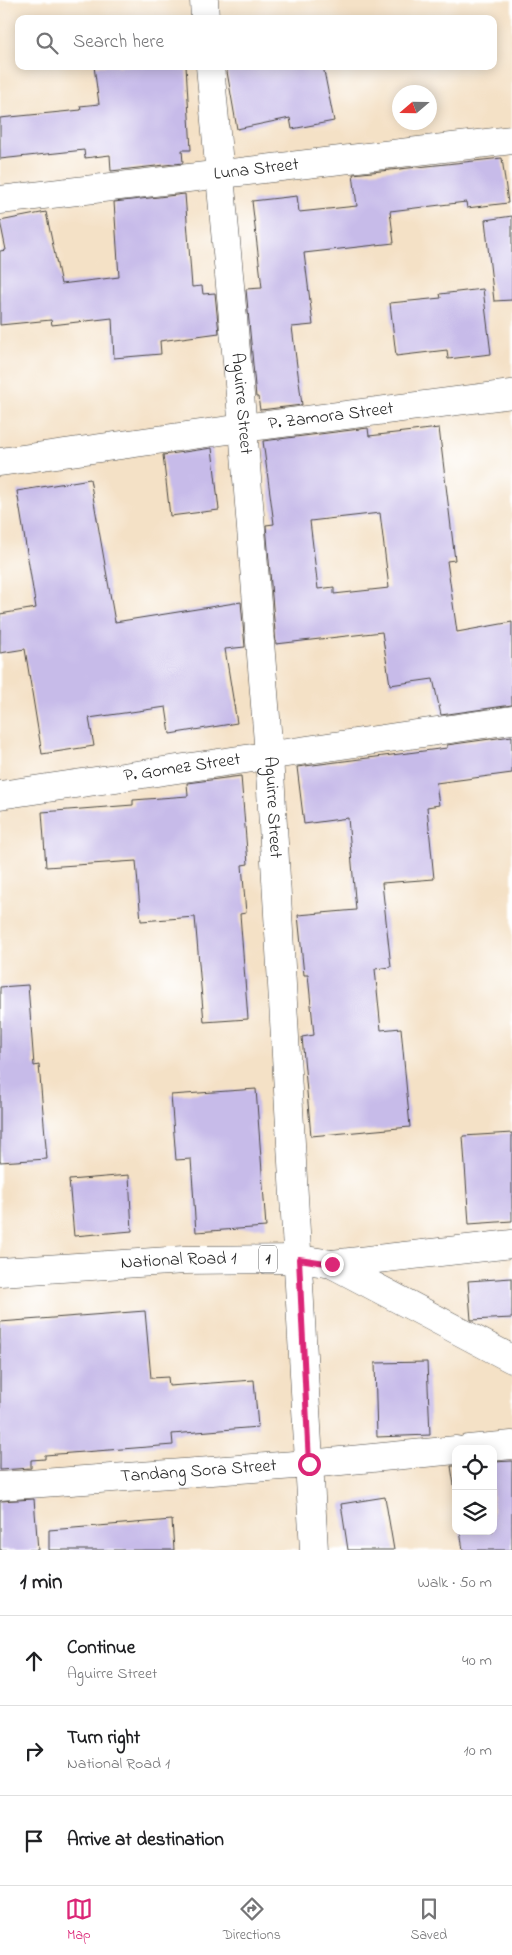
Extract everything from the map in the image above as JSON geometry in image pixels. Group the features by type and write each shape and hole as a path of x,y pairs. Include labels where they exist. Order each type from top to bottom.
{"street":[{"path":"204,0 206,15"},
{"name":"Aguirre Street","path":"210,70 243,428 269,755 314,1550"},
{"name":"Luna Street","path":"0,200 512,140"},
{"name":"P. Zamora Street","path":"0,462 243,428 512,394"},
{"name":"P. Gomez Street","path":"0,796 512,720"},
{"path":"332,1264 512,1244"},
{"name":"National Road 1","path":"0,1272 184,1260 299,1259 332,1264 512,1359"},
{"path":"497,1446 512,1445"},
{"name":"Tandang Sora Street","path":"0,1486 309,1464 452,1450"}],"building":[{"path":"95,70 186,70 191,150 182,150 183,163 111,171 110,155 85,158 84,150 0,159 0,118 81,110 80,106 99,104"},
{"path":"227,70 324,70 334,121 292,129 290,118 237,129"},
{"path":"502,158 508,203 467,208 466,202 390,211 394,243 304,253 313,325 292,327 302,405 260,410 258,397 256,397 246,289 262,288 252,201 297,196 299,212 357,206 353,174"},
{"path":"185,194 192,287 202,286 203,294 215,293 219,333 160,341 161,354 114,358 112,318 52,325 51,320 0,325 0,251 6,250 0,221 46,212 61,284 119,277 114,202"},
{"path":"512,216 512,300 494,301 485,220"},
{"path":"483,289 491,354 448,359 447,350 396,356 390,303 441,298 440,294"},
{"path":"368,428 369,436 439,428 455,560 447,561 457,632 512,622 512,705 441,715 433,679 390,685 382,632 276,644 266,525 274,524 263,441","holes":["380,513 389,588 334,594 334,587 318,589 310,521"]},
{"path":"212,448 219,510 170,516 163,455"},
{"path":"90,479 115,622 241,602 245,647 225,649 237,723 170,734 166,707 89,718 94,746 42,754 25,649 0,653 0,614 36,608 17,491"},
{"path":"512,736 512,773 436,783 439,805 427,807 434,879 382,883 391,967 375,969 381,1030 401,1028 410,1127 311,1136 302,1037 314,1035 308,975 304,975 298,915 356,910 348,818 304,824 297,767 447,748 447,745"},
{"path":"241,776 248,864 242,865 246,913 240,914 248,1019 204,1022 195,917 141,921 136,861 46,867 42,812 133,805 133,800 188,796 187,783"},
{"path":"28,985 34,1066 39,1065 47,1159 0,1162 0,987"},
{"path":"256,1089 266,1227 196,1232 191,1159 176,1160 171,1095"},
{"path":"512,1133 512,1221 469,1224 463,1136"},
{"path":"129,1175 132,1231 74,1236 69,1180"},
{"path":"512,1278 512,1318 471,1320 468,1281"},
{"path":"145,1311 151,1378 168,1377 169,1386 254,1380 258,1427 172,1434 173,1445 45,1455 45,1459 31,1460 31,1468 0,1470 0,1322"},
{"path":"427,1362 430,1435 377,1437 375,1363"},
{"path":"512,1461 512,1550 463,1550 461,1535 497,1535 497,1462"},
{"path":"385,1497 394,1550 348,1550 341,1504"},
{"path":"34,1499 38,1550 0,1550 0,1501"},
{"path":"172,1520 174,1550 49,1550 49,1530"}],"route":[{"path":"309,1464 299,1259 332,1264"}]}
